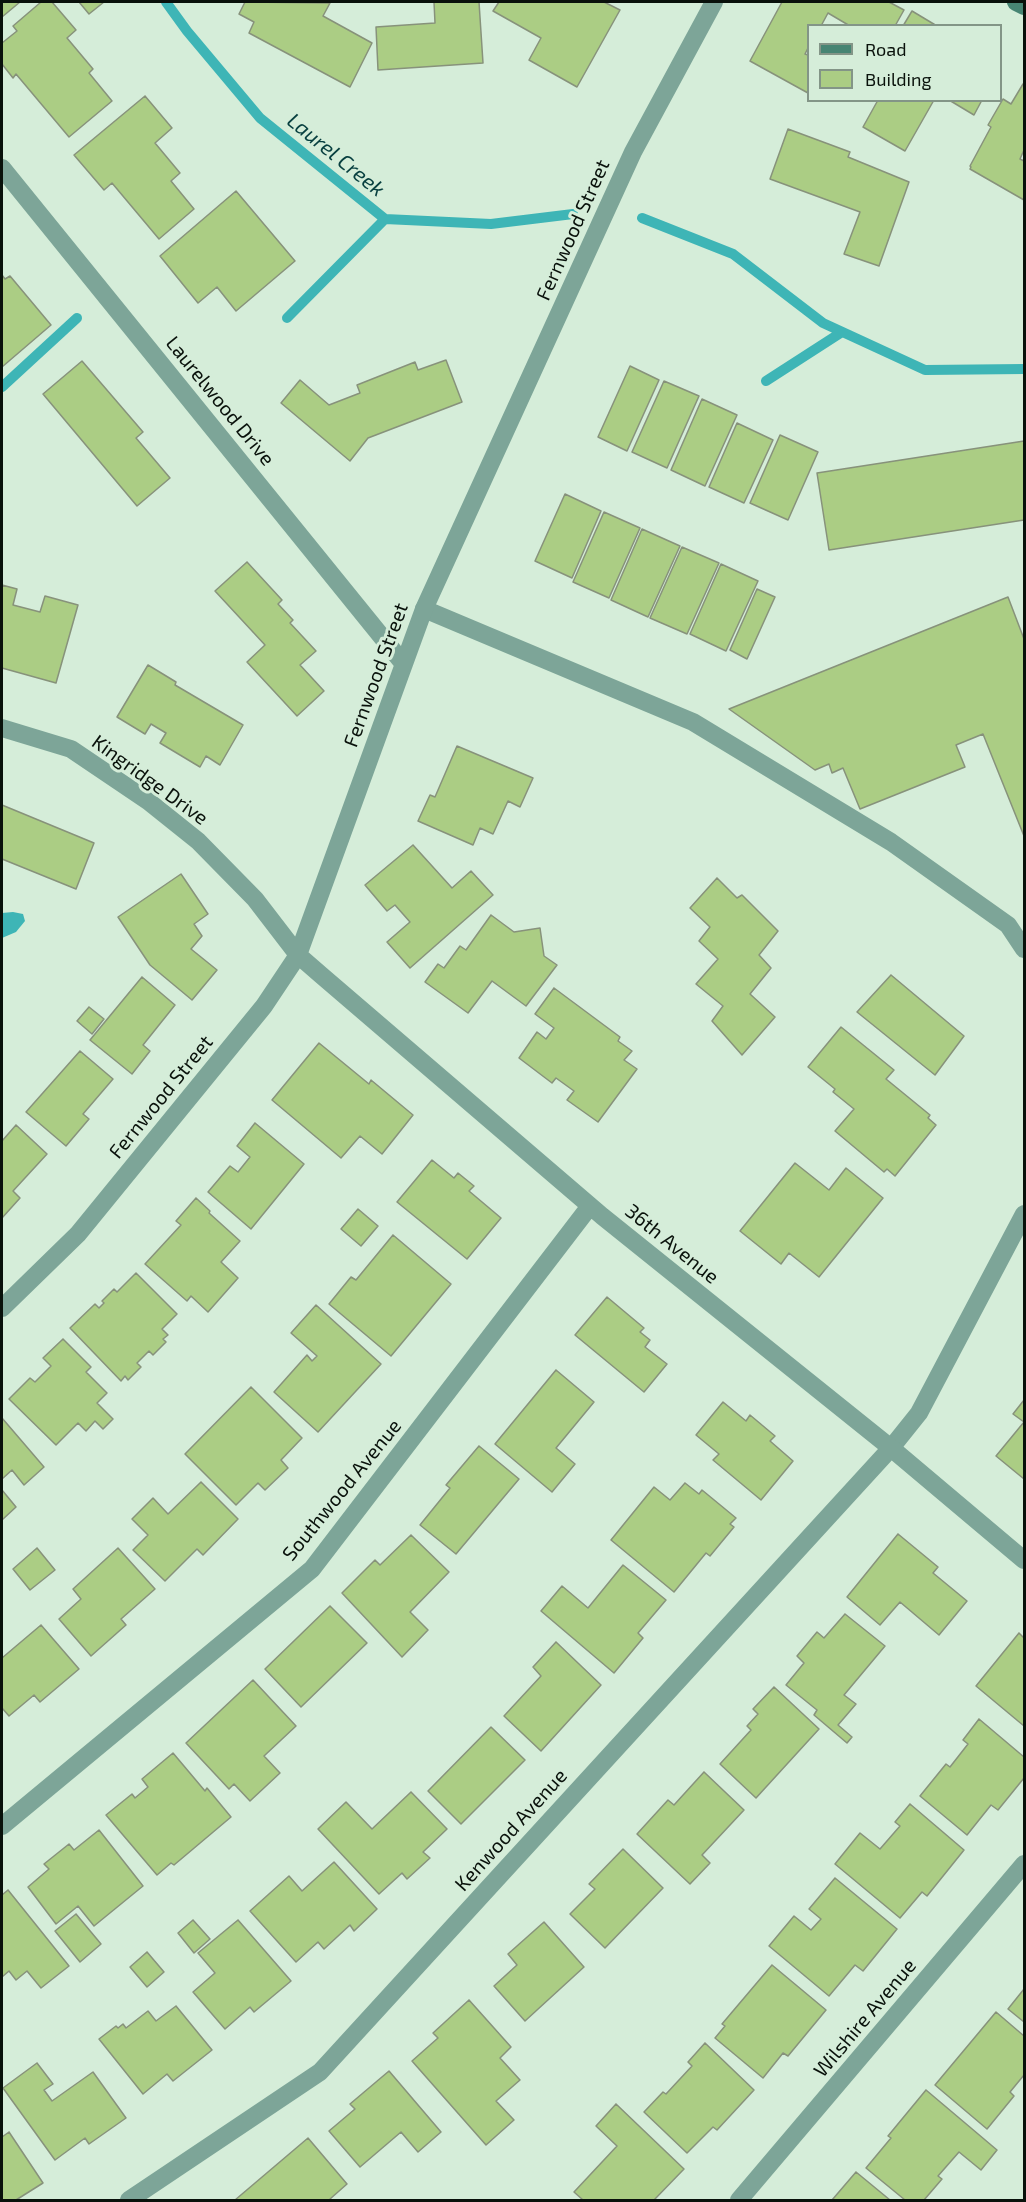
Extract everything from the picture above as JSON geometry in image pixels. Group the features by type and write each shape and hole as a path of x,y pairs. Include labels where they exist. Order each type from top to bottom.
{"main road":[{"path":"1016,2 1024,6"}],"street":[{"name":"Fernwood Street","path":"2,1308 78,1234 264,1006 298,955 424,609 548,343 633,152 714,2"},
{"name":"Laurelwood Drive","path":"2,168 403,663"},
{"path":"424,609 693,722 891,842 1008,925 1024,948"},
{"name":"Kingridge Drive","path":"2,728 70,749 148,801 198,842 255,899 298,955"},
{"name":"36th Avenue","path":"298,955 590,1206 891,1448 1024,1560"},
{"name":"Southwood Avenue","path":"2,1826 312,1569 590,1206"},
{"name":"Kenwood Avenue","path":"129,2200 320,2072 891,1448 919,1413 1024,1214"},
{"name":"Wilshire Avenue","path":"739,2200 1024,1864"}],"water":[{"path":"2,913 23,914 25,921 16,932 2,938"}],"building":[{"path":"2,2 20,2 2,17"},
{"path":"41,2 52,2 76,30 67,38 93,69 89,73 112,101 69,137 16,74 13,78 2,64 2,43 17,31 13,26"},
{"path":"79,2 104,2 89,14"},
{"path":"245,2 330,3 323,16 372,43 350,87 249,33 254,22 239,14"},
{"path":"434,2 479,2 483,63 378,70 376,27 435,23"},
{"path":"499,2 604,2 620,10 577,87 529,60 541,38 493,11"},
{"path":"782,2 889,2 904,10 896,24 847,24 828,13 822,24 807,24 805,54 807,55 807,92 750,61"},
{"path":"912,11 934,24 904,24"},
{"path":"1023,84 1024,150 1020,159 1024,161 1024,200 970,169 991,127 988,125 1003,99 1011,104"},
{"path":"145,96 172,128 155,143 180,173 171,181 194,209 159,239 112,183 104,190 74,155"},
{"path":"877,102 933,102 905,151 863,127"},
{"path":"952,102 981,102 974,115"},
{"path":"788,129 850,152 848,157 909,182 879,266 844,254 860,212 770,179"},
{"path":"236,191 295,261 236,311 217,287 198,303 160,256"},
{"path":"2,275 5,279 10,276 51,325 2,367"},
{"path":"446,360 462,402 368,438 350,461 281,403 300,380 329,405 360,393 357,385 415,362 418,370"},
{"path":"82,361 143,432 136,438 170,478 137,506 43,394"},
{"path":"630,366 659,380 627,451 598,437"},
{"path":"664,381 699,396 667,468 632,452"},
{"path":"702,399 737,415 705,486 671,470"},
{"path":"737,423 773,440 744,503 709,487"},
{"path":"780,435 818,452 788,520 750,503"},
{"path":"1024,441 1024,520 829,550 817,473"},
{"path":"565,494 601,511 572,578 535,561"},
{"path":"604,512 640,528 609,598 573,582"},
{"path":"642,529 680,546 648,617 611,600"},
{"path":"682,547 719,563 687,634 650,618"},
{"path":"247,562 282,600 278,604 293,620 290,623 316,651 300,665 324,691 297,716 247,662 265,645 215,591"},
{"path":"721,564 758,581 726,651 690,634"},
{"path":"2,585 17,589 13,605 40,612 45,596 78,605 56,683 2,668"},
{"path":"757,589 775,597 747,659 730,650"},
{"path":"1008,597 1024,639 1024,836 983,734 956,745 965,767 860,809 843,768 832,773 829,764 815,770 729,709"},
{"path":"148,665 176,682 175,685 243,725 220,765 206,756 200,767 160,743 166,733 151,724 145,734 117,717"},
{"path":"457,746 533,778 520,807 508,801 493,834 480,828 473,845 418,821 430,795 435,797"},
{"path":"2,805 94,843 76,889 2,859"},
{"path":"413,845 452,888 471,871 493,895 410,968 387,942 410,922 395,905 387,911 365,885"},
{"path":"181,874 208,914 194,924 202,936 191,949 217,970 192,1000 150,965 118,917"},
{"path":"717,878 737,898 742,895 778,931 759,955 771,968 750,994 775,1017 742,1055 712,1021 723,1006 696,984 718,959 699,941 710,927 690,908"},
{"path":"491,915 514,932 540,928 544,956 557,965 526,1006 492,981 468,1013 425,982 438,964 444,968 460,946 466,950"},
{"path":"891,975 964,1036 935,1075 857,1012"},
{"path":"142,977 175,1005 143,1045 150,1051 132,1074 90,1040"},
{"path":"554,988 620,1037 618,1041 632,1051 624,1060 637,1069 598,1122 567,1100 574,1091 556,1078 552,1083 519,1058 537,1032 546,1039 554,1028 535,1014"},
{"path":"89,1007 104,1019 92,1034 77,1021"},
{"path":"841,1027 894,1070 886,1079 930,1115 928,1118 936,1125 895,1176 887,1169 884,1172 835,1131 854,1109 833,1092 835,1089 808,1067"},
{"path":"319,1043 369,1084 371,1080 413,1115 382,1154 360,1136 341,1158 272,1100"},
{"path":"80,1051 113,1079 83,1114 89,1119 66,1146 26,1112"},
{"path":"255,1123 304,1164 251,1229 208,1192 230,1166 238,1172 250,1157 237,1146"},
{"path":"16,1125 47,1154 13,1191 20,1198 2,1218 2,1141"},
{"path":"432,1160 454,1178 458,1173 474,1186 469,1191 501,1218 467,1259 397,1202"},
{"path":"795,1163 829,1190 846,1168 883,1198 819,1277 789,1253 781,1264 740,1231"},
{"path":"196,1198 240,1241 221,1262 238,1278 208,1312 191,1296 187,1301 145,1264 181,1225 176,1221"},
{"path":"358,1209 378,1226 361,1246 341,1229"},
{"path":"393,1235 451,1284 391,1356 329,1304 351,1277 356,1280"},
{"path":"136,1273 177,1314 162,1329 168,1335 163,1339 166,1342 153,1355 149,1351 137,1363 141,1367 128,1380 125,1376 121,1381 70,1328 95,1304 99,1308 104,1303 102,1301 114,1289 117,1292"},
{"path":"607,1297 644,1328 640,1332 650,1340 645,1347 667,1364 644,1392 575,1335"},
{"path":"316,1305 381,1364 318,1432 274,1392 307,1355 312,1361 317,1356 291,1333"},
{"path":"63,1339 91,1367 86,1372 107,1393 97,1403 113,1419 103,1429 95,1421 86,1431 78,1423 56,1445 9,1399 30,1378 35,1382 51,1366 43,1358"},
{"path":"556,1370 594,1402 556,1448 575,1464 552,1492 495,1444"},
{"path":"251,1387 302,1438 281,1460 288,1468 265,1490 258,1483 236,1505 185,1454"},
{"path":"1024,1400 1024,1422 1013,1414"},
{"path":"723,1402 746,1421 750,1415 775,1436 770,1441 793,1461 761,1500 713,1460 719,1454 696,1435"},
{"path":"2,1418 44,1467 24,1485 12,1470 2,1479"},
{"path":"1024,1422 1024,1479 996,1456"},
{"path":"479,1446 519,1479 456,1554 420,1525 450,1488 446,1485"},
{"path":"201,1482 238,1519 203,1555 197,1549 165,1581 133,1550 148,1535 132,1519 153,1498 168,1514"},
{"path":"685,1483 699,1494 702,1490 736,1518 730,1524 734,1527 710,1556 706,1553 674,1592 611,1540 654,1487 670,1500"},
{"path":"2,1490 16,1507 2,1520"},
{"path":"898,1534 938,1567 933,1573 967,1601 939,1635 900,1602 880,1625 847,1597"},
{"path":"411,1535 449,1572 410,1612 428,1630 402,1657 342,1593 375,1560 380,1565"},
{"path":"37,1548 55,1570 30,1590 13,1569"},
{"path":"118,1548 155,1589 121,1619 126,1625 91,1656 59,1619 81,1599 73,1589"},
{"path":"623,1565 666,1600 638,1633 643,1638 614,1673 541,1611 562,1586 588,1608"},
{"path":"330,1606 367,1643 301,1707 265,1669"},
{"path":"845,1614 885,1646 844,1695 856,1704 838,1725 852,1737 847,1743 814,1715 817,1710 786,1685 804,1663 797,1656 817,1632 824,1638"},
{"path":"41,1625 79,1669 40,1702 34,1695 9,1716 2,1708 2,1658"},
{"path":"1019,1633 1024,1638 1024,1726 976,1686"},
{"path":"556,1642 601,1685 541,1751 504,1716 541,1676 533,1667"},
{"path":"253,1680 296,1726 264,1756 280,1773 250,1801 234,1784 229,1789 186,1743"},
{"path":"774,1687 819,1729 756,1798 720,1764 751,1730 747,1726 758,1714 753,1709"},
{"path":"979,1719 1024,1757 1024,1778 998,1810 991,1805 967,1835 920,1796 946,1764 950,1767 968,1744 963,1740"},
{"path":"491,1727 525,1760 461,1824 428,1791"},
{"path":"173,1753 205,1791 207,1788 231,1817 174,1865 171,1863 157,1875 106,1815 132,1794 135,1798 148,1787 142,1779"},
{"path":"704,1772 744,1810 702,1855 710,1863 690,1884 637,1834 668,1800 674,1805"},
{"path":"411,1792 447,1829 423,1852 430,1858 407,1879 402,1873 379,1894 318,1829 346,1802 372,1829"},
{"path":"910,1804 964,1850 927,1896 922,1892 900,1918 835,1864 860,1833 880,1849 900,1826 895,1822"},
{"path":"99,1830 143,1886 94,1926 78,1906 56,1924 28,1887 49,1869 44,1864 69,1844 74,1850"},
{"path":"623,1849 663,1888 605,1948 570,1914 595,1889 589,1884"},
{"path":"334,1862 377,1909 354,1931 350,1925 324,1949 318,1942 296,1962 250,1911 289,1876 302,1891"},
{"path":"835,1878 897,1929 863,1971 855,1965 829,1996 769,1946 794,1916 811,1930 821,1919 809,1909"},
{"path":"8,1890 69,1966 41,1988 27,1971 16,1980 9,1971 2,1977 2,1895"},
{"path":"76,1914 101,1944 80,1962 55,1931"},
{"path":"193,1920 210,1939 194,1953 178,1933"},
{"path":"238,1920 291,1981 254,2012 250,2007 225,2029 193,1992 215,1973 198,1953"},
{"path":"544,1922 584,1967 525,2021 494,1986 517,1965 508,1954"},
{"path":"147,1952 164,1972 147,1987 130,1967"},
{"path":"772,1965 826,2010 788,2056 783,2053 763,2078 715,2038 725,2026 722,2024"},
{"path":"1024,1989 1024,2022 1008,2009"},
{"path":"469,2000 511,2047 500,2058 520,2080 496,2101 514,2120 486,2145 412,2061 438,2038 433,2033"},
{"path":"176,2006 212,2050 173,2081 167,2074 143,2094 99,2039 116,2026 118,2028 123,2024 126,2028 148,2011 156,2021"},
{"path":"996,2012 1024,2036 1024,2075 1010,2092 1014,2096 987,2129 935,2085"},
{"path":"705,2043 754,2090 717,2130 713,2127 687,2153 644,2112 663,2092 666,2094 692,2066 688,2062"},
{"path":"37,2063 53,2084 44,2090 52,2101 93,2072 126,2118 89,2144 85,2138 55,2160 3,2088"},
{"path":"389,2071 441,2132 418,2152 401,2132 360,2167 329,2131 355,2109 350,2104"},
{"path":"926,2090 997,2150 981,2170 959,2152 938,2176 942,2179 924,2200 905,2200 866,2168 891,2138 888,2136"},
{"path":"616,2104 684,2169 654,2200 583,2200 574,2192 617,2146 596,2126"},
{"path":"9,2132 43,2183 16,2200 2,2200 2,2137"},
{"path":"308,2138 347,2184 331,2200 235,2200"},
{"path":"856,2172 890,2200 832,2200"}],"waterway":[{"name":"Laurel Creek","path":"166,2 187,31 260,118 385,219 491,224 573,214"},
{"name":"Laurel Creek","path":"642,218 733,254 823,323 925,370 1024,369"},
{"path":"287,318 385,219"},
{"path":"2,387 77,318"},
{"path":"766,381 842,332"}]}
